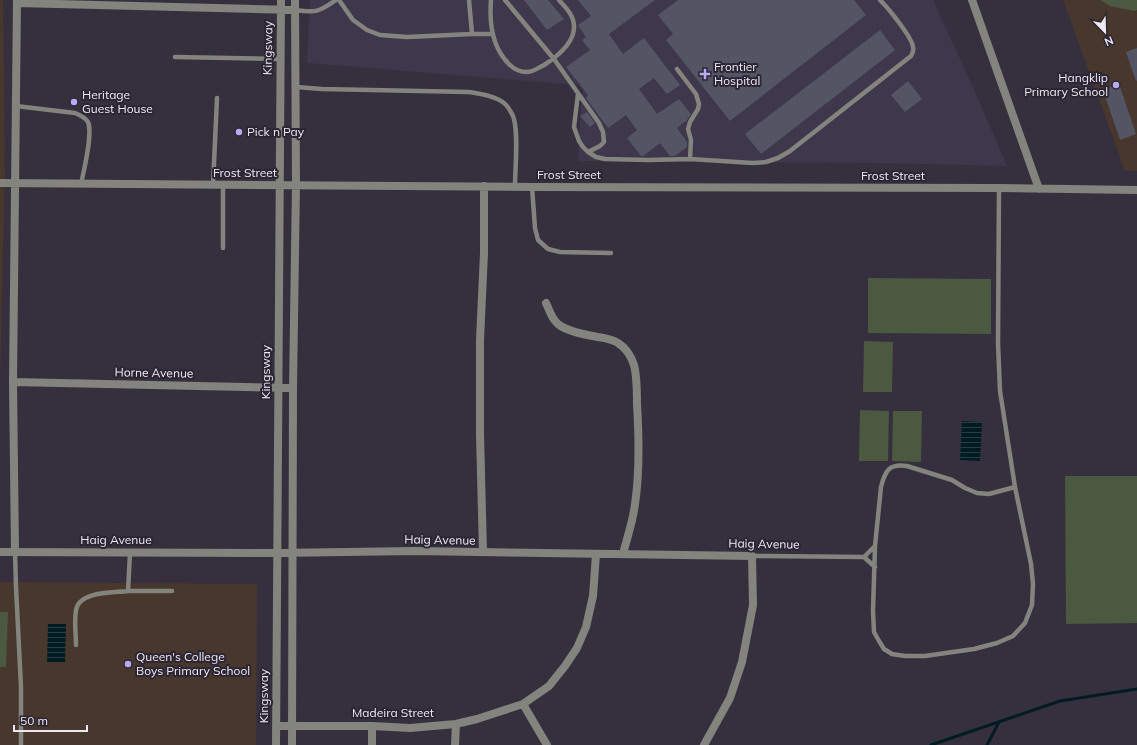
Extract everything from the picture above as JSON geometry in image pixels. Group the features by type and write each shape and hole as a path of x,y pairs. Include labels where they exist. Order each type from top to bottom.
{"street":[{"name":"Kingsway","path":"276,745 276,554 281,0"},
{"path":"292,745 296,184 295,0"},
{"path":"972,0 1039,189"},
{"path":"15,552 13,382 18,2 295,10"},
{"name":"Frost Street","path":"0,183 1137,190"},
{"path":"483,552 480,434 480,340 484,253 484,186"},
{"path":"546,303 559,326 616,342 627,350 634,365 638,429 638,480 635,506 623,554"},
{"name":"Horne Avenue","path":"13,382 294,388"},
{"name":"Haig Avenue","path":"0,552 276,554 414,551 752,556"},
{"name":"Madeira Street","path":"276,726 372,726 410,728 456,724 524,704 549,686 577,648 586,627 593,596 596,554"},
{"path":"704,745 730,698 742,662 752,605 752,556"},
{"path":"524,704 547,745"},
{"path":"455,745 456,724"},
{"path":"372,726 372,745"}],"lane":[{"path":"295,10 310,12 321,10 336,0"},
{"path":"339,0 353,20 367,30 380,35 407,37 493,34"},
{"path":"470,0 472,34"},
{"path":"491,0 490,11 493,34 498,50 506,61 514,68 523,72 536,70 554,59 565,50 572,38 574,29 573,20 568,10 559,0"},
{"path":"504,0 554,59 599,123 603,132 604,142 600,146 588,152"},
{"path":"578,94 574,127 583,147 596,157 605,159 690,159 753,163 766,162 778,158 790,151 911,56 914,51 909,37 880,0"},
{"path":"175,57 280,59"},
{"path":"677,70 696,94 699,104 688,129 691,140 690,159"},
{"path":"296,87 322,89 469,92 481,94 498,100 504,103 513,115 516,136 515,186"},
{"path":"213,185 216,98"},
{"path":"16,106 75,113 86,119 90,134 81,184"},
{"path":"223,185 223,248"},
{"path":"532,187 535,228 538,240 548,249 560,252 611,253"},
{"path":"999,188 998,343 1000,391 1015,487 1031,564 1033,584 1032,605 1025,623 1013,636 998,643 974,649 924,656 892,654 884,649 874,632 873,611 875,546 881,487 887,470 899,466 907,466 952,480 977,493 989,494 1015,487"},
{"path":"875,546 864,557 875,567"},
{"path":"15,552 21,687 21,745"},
{"path":"128,591 130,553"},
{"name":"Haig Avenue","path":"752,556 864,557"},
{"path":"76,644 76,609 88,596 128,591 172,591"}],"shaded area":[{"path":"0,0 3,0 5,172 0,387"},
{"name":"Frontier Hospital","path":"310,0 933,0 1007,166 878,163 578,161 583,91 578,85 307,63"},
{"name":"Hangklip Primary School","path":"1063,0 1137,0 1137,171 1125,171"},
{"path":"1100,0 1137,0 1137,10 1134,11 1110,6"},
{"path":"868,278 991,279 991,334 868,333"},
{"path":"864,341 893,342 892,392 863,392"},
{"path":"860,410 889,411 888,461 859,461"},
{"path":"893,411 922,411 921,462 892,461"},
{"path":"962,421 982,422 980,461 960,460"},
{"path":"1065,476 1137,476 1137,623 1066,624"},
{"name":"Queen's College Boys Primary School","path":"0,582 257,584 256,745 0,745"},
{"path":"0,612 8,612 6,667 0,667"},
{"path":"48,624 66,624 65,662 47,662"}],"building":[{"path":"524,0 548,0 564,19 547,30"},
{"path":"578,0 655,0 609,34 623,54 644,38 680,85 667,94 654,78 639,89 657,114 679,99 691,114 687,120 677,128 687,142 687,147 675,156 670,156 660,143 641,156 627,138 637,130 626,115 608,128 586,98 588,95 566,67 590,50 582,40 586,37 578,25 591,16"},
{"path":"678,0 854,0 866,15 730,121 666,40 673,34 658,15"},
{"path":"880,30 895,50 761,154 745,134"},
{"path":"1137,48 1137,80 1136,81 1126,52"},
{"path":"908,81 922,99 905,112 891,95"},
{"path":"1119,84 1136,134 1120,140 1103,90"},
{"path":"587,112 595,123 590,127 580,116"}],"waterway":[{"path":"931,745 1060,701 1137,689"},
{"path":"987,745 999,722"}],"place":[{"name":"Frontier Hospital","path":"705,74"},
{"name":"Hangklip Primary School","path":"1116,85"},
{"name":"Heritage Guest House","path":"74,102"},
{"name":"Pick n Pay","path":"239,132"},
{"name":"Queen's College Boys Primary School","path":"128,664"}]}
